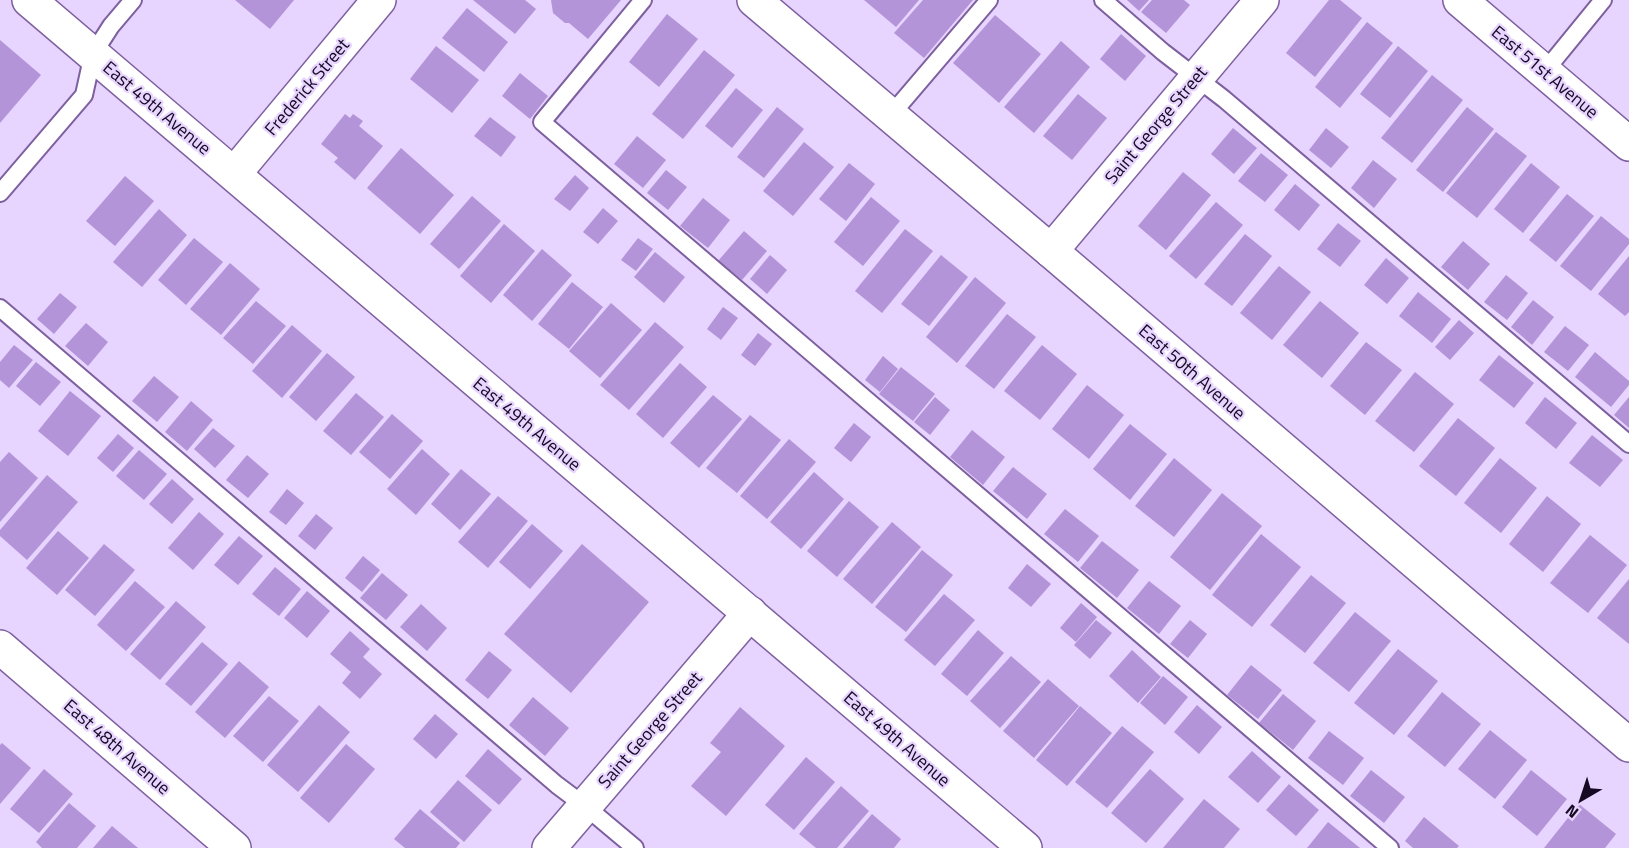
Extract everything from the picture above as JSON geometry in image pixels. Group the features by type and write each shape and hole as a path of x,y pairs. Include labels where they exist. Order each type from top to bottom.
{"street":[{"name":"East 49th Avenue","path":"29,0 1025,848"},
{"name":"Frederick Street","path":"234,174 379,0"},
{"name":"East 50th Avenue","path":"754,0 1629,746"},
{"name":"Saint George Street","path":"1051,251 1262,0"},
{"name":"East 51st Avenue","path":"1461,0 1629,144"},
{"name":"Saint George Street","path":"549,848 750,613"},
{"name":"East 48th Avenue","path":"0,647 234,848"}],"lane":[{"path":"0,193 84,95 93,54 111,26 133,0"},
{"path":"643,0 542,122 1390,848"},
{"path":"890,116 989,0"},
{"path":"1103,0 1163,52 1197,76 1629,444"},
{"path":"1545,71 1603,0"},
{"path":"0,308 557,785 635,848"}],"building":[{"path":"235,0 294,0 270,29"},
{"path":"473,0 525,0 536,9 515,34"},
{"path":"551,0 621,0 588,39 553,13"},
{"path":"864,0 919,0 896,27"},
{"path":"923,0 973,0 924,58 894,33"},
{"path":"1127,0 1149,0 1139,11"},
{"path":"1152,0 1184,0 1190,5 1166,33 1141,12"},
{"path":"1329,0 1340,0 1362,18 1315,77 1286,53"},
{"path":"467,8 508,42 484,72 442,38"},
{"path":"667,14 698,39 659,87 629,62"},
{"path":"995,15 1041,54 999,103 953,63"},
{"path":"1367,22 1393,43 1340,108 1315,87"},
{"path":"1121,34 1146,56 1125,81 1100,59"},
{"path":"0,40 41,75 0,123"},
{"path":"1061,41 1090,67 1034,133 1004,107"},
{"path":"436,46 479,80 452,113 410,79"},
{"path":"1398,46 1428,71 1390,118 1360,94"},
{"path":"704,50 735,75 683,139 652,114"},
{"path":"520,73 548,96 530,119 502,96"},
{"path":"1432,75 1463,100 1412,163 1381,138"},
{"path":"736,88 763,110 732,148 705,126"},
{"path":"1078,94 1107,118 1072,160 1043,136"},
{"path":"777,107 804,129 764,178 737,157"},
{"path":"1467,107 1494,129 1443,192 1416,170"},
{"path":"345,114 350,118 353,114 363,121 359,126 383,146 355,180 334,162 338,158 321,144"},
{"path":"490,117 516,137 501,157 474,136"},
{"path":"1233,128 1257,148 1234,174 1211,154"},
{"path":"1326,128 1349,147 1331,168 1309,150"},
{"path":"1496,132 1527,156 1477,218 1446,193"},
{"path":"637,136 666,160 643,188 614,164"},
{"path":"804,142 834,167 793,216 763,191"},
{"path":"401,148 454,195 420,234 367,188"},
{"path":"1261,153 1288,175 1265,202 1238,181"},
{"path":"1373,160 1397,179 1374,208 1351,188"},
{"path":"849,163 875,184 846,221 819,199"},
{"path":"1531,163 1560,187 1523,233 1494,209"},
{"path":"666,170 687,187 668,210 647,193"},
{"path":"1183,172 1211,195 1166,250 1138,226"},
{"path":"575,175 589,188 570,211 554,199"},
{"path":"125,176 154,201 115,246 86,221"},
{"path":"1295,184 1320,205 1299,231 1274,210"},
{"path":"1567,194 1594,216 1556,262 1529,240"},
{"path":"472,196 501,221 459,269 430,244"},
{"path":"871,197 900,221 863,266 834,242"},
{"path":"703,198 730,220 708,248 680,226"},
{"path":"1216,202 1243,225 1196,279 1169,256"},
{"path":"603,208 618,221 598,244 583,232"},
{"path":"159,209 187,235 142,287 113,262"},
{"path":"1601,216 1629,239 1629,244 1591,291 1560,266"},
{"path":"1338,223 1361,241 1340,267 1317,249"},
{"path":"504,224 535,251 491,303 460,276"},
{"path":"905,229 933,251 882,313 855,291"},
{"path":"744,231 767,251 742,280 718,261"},
{"path":"1245,234 1272,256 1232,306 1204,284"},
{"path":"194,238 223,262 186,305 158,280"},
{"path":"638,238 653,249 636,271 621,260"},
{"path":"1463,241 1490,264 1468,290 1441,267"},
{"path":"542,249 572,275 532,321 503,295"},
{"path":"655,252 685,277 664,303 634,277"},
{"path":"770,255 787,270 767,294 750,279"},
{"path":"941,255 968,277 929,326 901,304"},
{"path":"1629,256 1629,312 1625,316 1598,294"},
{"path":"1386,258 1409,278 1387,304 1364,285"},
{"path":"230,263 260,289 221,335 190,309"},
{"path":"1279,266 1311,292 1272,340 1240,313"},
{"path":"1506,275 1528,293 1507,320 1484,302"},
{"path":"975,277 1006,303 957,363 926,337"},
{"path":"572,282 603,307 569,349 538,324"},
{"path":"1418,292 1451,319 1432,343 1399,316"},
{"path":"60,293 77,307 54,334 37,319"},
{"path":"1533,300 1554,317 1532,345 1511,327"},
{"path":"256,301 286,326 253,364 223,338"},
{"path":"1320,301 1359,333 1322,378 1283,345"},
{"path":"611,303 642,330 600,378 569,351"},
{"path":"723,307 738,318 721,340 707,329"},
{"path":"1007,314 1036,337 994,389 965,366"},
{"path":"1459,320 1474,333 1450,360 1435,347"},
{"path":"655,322 684,347 629,410 600,385"},
{"path":"86,323 108,342 88,366 65,346"},
{"path":"292,325 322,351 282,398 252,371"},
{"path":"1565,326 1589,345 1568,371 1544,352"},
{"path":"758,333 772,344 755,366 741,355"},
{"path":"1366,342 1402,370 1365,415 1330,386"},
{"path":"14,345 33,360 9,388 0,380 0,362"},
{"path":"1042,345 1077,374 1040,420 1004,391"},
{"path":"1595,352 1629,381 1629,385 1611,407 1575,377"},
{"path":"327,353 355,377 316,421 289,397"},
{"path":"1499,355 1534,383 1514,408 1479,380"},
{"path":"883,356 898,369 880,392 865,380"},
{"path":"36,362 61,382 40,406 16,386"},
{"path":"680,363 707,387 663,438 636,414"},
{"path":"901,367 935,394 913,421 879,394"},
{"path":"1415,372 1454,404 1414,452 1375,421"},
{"path":"154,376 179,397 157,422 132,401"},
{"path":"1087,385 1124,415 1089,459 1052,429"},
{"path":"70,391 101,416 68,456 38,431"},
{"path":"356,393 384,417 351,455 323,431"},
{"path":"713,395 742,419 699,468 670,443"},
{"path":"935,397 950,410 930,435 914,422"},
{"path":"1545,397 1577,423 1556,449 1525,423"},
{"path":"1629,397 1629,428 1614,415"},
{"path":"191,401 213,420 187,451 165,432"},
{"path":"392,414 423,441 390,479 359,452"},
{"path":"750,415 781,440 737,493 706,468"},
{"path":"1458,418 1495,448 1456,496 1419,466"},
{"path":"854,423 871,437 851,462 834,448"},
{"path":"1130,424 1167,454 1130,500 1093,469"},
{"path":"213,428 235,446 215,468 194,449"},
{"path":"972,430 1005,457 983,485 950,457"},
{"path":"118,434 134,448 113,472 97,458"},
{"path":"1592,435 1623,460 1600,487 1569,463"},
{"path":"789,439 816,462 767,519 740,496"},
{"path":"422,449 450,474 416,515 387,489"},
{"path":"139,450 167,474 144,500 116,476"},
{"path":"9,452 38,478 0,522 0,462"},
{"path":"247,455 269,474 248,498 226,480"},
{"path":"1174,458 1212,490 1174,537 1135,506"},
{"path":"1500,458 1537,488 1501,533 1464,503"},
{"path":"1013,467 1047,494 1027,519 993,491"},
{"path":"461,469 491,494 460,530 431,504"},
{"path":"814,472 844,499 801,549 770,522"},
{"path":"47,475 78,502 27,560 0,536 0,530"},
{"path":"172,479 194,499 172,524 149,504"},
{"path":"287,489 304,503 286,525 269,512"},
{"path":"1222,493 1262,526 1210,590 1170,557"},
{"path":"498,496 528,521 488,568 458,542"},
{"path":"1547,496 1581,524 1543,572 1509,544"},
{"path":"849,501 879,527 837,577 807,551"},
{"path":"1065,509 1099,536 1078,562 1044,534"},
{"path":"199,512 224,534 193,570 168,548"},
{"path":"316,514 333,528 315,550 298,536"},
{"path":"892,522 921,547 872,604 843,579"},
{"path":"532,524 563,551 530,589 499,562"},
{"path":"58,531 89,558 57,595 26,568"},
{"path":"1261,534 1301,567 1252,627 1212,595"},
{"path":"1590,535 1627,565 1588,613 1550,583"},
{"path":"239,536 263,556 238,585 214,565"},
{"path":"1102,541 1139,570 1117,598 1080,568"},
{"path":"104,544 135,570 95,616 65,590"},
{"path":"582,544 649,602 571,693 504,634"},
{"path":"922,550 953,575 906,632 875,607"},
{"path":"363,556 380,570 362,592 345,578"},
{"path":"1027,564 1051,584 1031,607 1008,588"},
{"path":"275,567 301,589 279,616 252,594"},
{"path":"382,573 408,595 386,620 360,598"},
{"path":"1311,575 1346,603 1305,653 1270,625"},
{"path":"1629,579 1629,644 1597,618"},
{"path":"135,581 165,607 126,651 97,625"},
{"path":"1149,581 1181,606 1159,634 1127,608"},
{"path":"307,591 330,611 307,638 284,618"},
{"path":"944,594 975,620 935,666 904,640"},
{"path":"176,601 206,627 160,680 130,654"},
{"path":"1081,603 1097,617 1076,642 1060,628"},
{"path":"421,604 447,628 427,651 400,627"},
{"path":"1355,612 1391,641 1349,692 1313,663"},
{"path":"1096,620 1112,633 1090,659 1074,645"},
{"path":"1190,620 1207,634 1188,658 1170,644"},
{"path":"978,630 1004,653 967,696 941,674"},
{"path":"350,631 370,649 363,657 382,674 360,699 342,683 351,672 330,654"},
{"path":"202,642 228,664 191,706 165,684"},
{"path":"1398,649 1438,681 1394,735 1354,703"},
{"path":"1132,650 1161,677 1138,703 1109,676"},
{"path":"489,651 512,670 488,699 465,680"},
{"path":"1011,656 1041,682 1000,728 970,701"},
{"path":"239,661 269,687 225,738 195,712"},
{"path":"1251,665 1282,690 1258,719 1227,695"},
{"path":"1163,676 1188,697 1165,725 1140,703"},
{"path":"1048,679 1079,706 1034,758 1003,731"},
{"path":"1442,692 1481,724 1445,767 1407,736"},
{"path":"1283,694 1316,721 1293,750 1259,723"},
{"path":"269,696 299,721 263,762 233,736"},
{"path":"533,697 569,728 545,756 509,725"},
{"path":"319,705 350,732 298,792 267,765"},
{"path":"1197,705 1222,727 1199,754 1174,732"},
{"path":"1080,706 1112,733 1067,786 1036,760"},
{"path":"740,707 785,746 726,816 691,786 721,752 710,743"},
{"path":"435,714 458,734 436,759 413,739"},
{"path":"1122,726 1154,752 1107,808 1075,782"},
{"path":"1490,730 1527,760 1495,799 1458,769"},
{"path":"1329,731 1364,758 1343,785 1308,758"},
{"path":"2,743 31,768 0,804 0,745"},
{"path":"346,744 375,769 329,823 300,798"},
{"path":"488,749 522,779 499,805 465,776"},
{"path":"1252,751 1281,777 1258,803 1228,777"},
{"path":"806,757 835,782 794,830 765,805"},
{"path":"44,769 73,794 39,833 10,809"},
{"path":"1150,769 1184,799 1146,843 1111,813"},
{"path":"1371,770 1405,797 1384,823 1350,796"},
{"path":"1531,770 1567,799 1537,836 1502,807"},
{"path":"458,780 492,810 464,842 430,812"},
{"path":"1289,784 1319,810 1296,836 1266,810"},
{"path":"841,786 869,811 837,848 816,848 799,834"},
{"path":"1204,799 1240,829 1224,848 1163,848"},
{"path":"69,803 96,826 77,848 42,848 36,842"},
{"path":"1579,804 1616,834 1605,848 1544,848"},
{"path":"420,809 460,843 456,848 405,848 394,839"},
{"path":"872,814 901,839 894,848 843,848"},
{"path":"1424,817 1459,846 1457,848 1413,848 1405,841"},
{"path":"1328,822 1360,848 1307,848"},
{"path":"112,826 138,848 93,848"}]}
